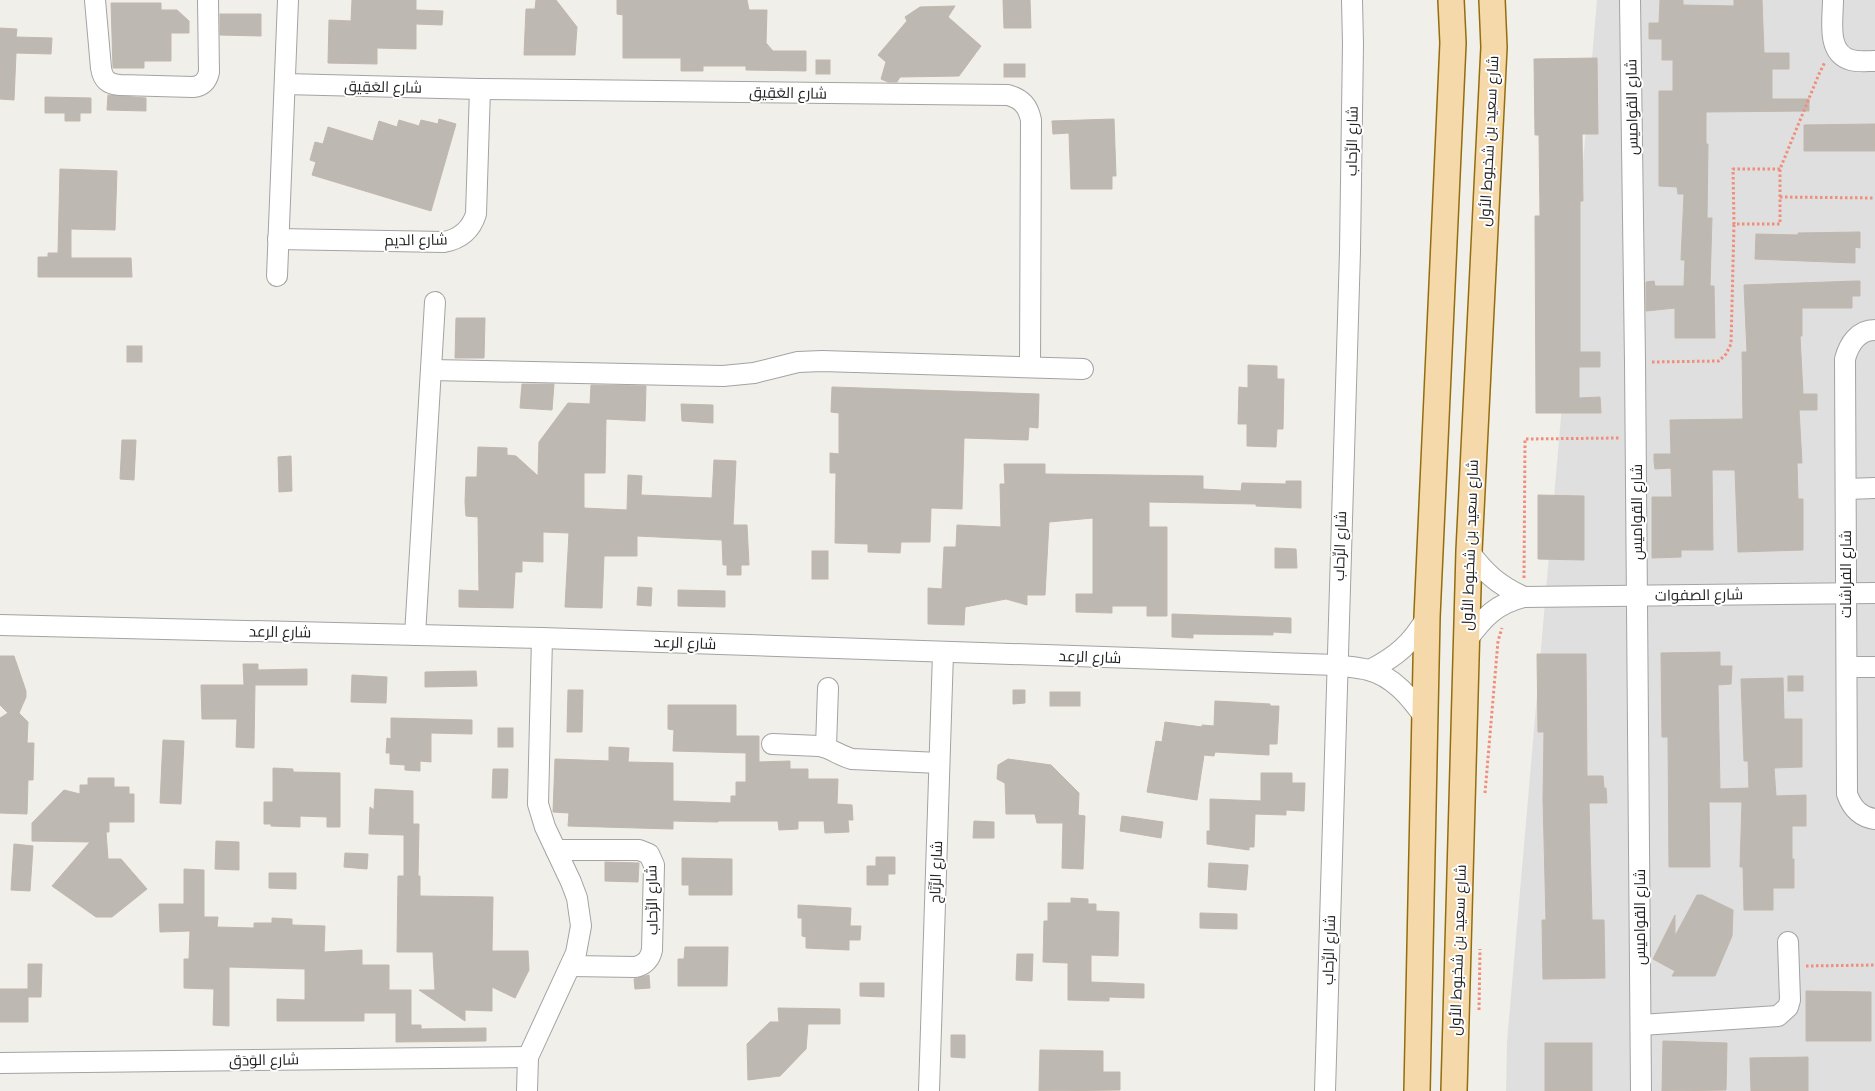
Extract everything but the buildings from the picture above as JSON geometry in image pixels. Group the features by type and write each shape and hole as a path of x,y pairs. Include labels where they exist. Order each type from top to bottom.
{"main road":[{"path":"1442,0 1453,43"},
{"path":"1417,1091 1428,617 1453,43 1451,0"},
{"name":"شارع سعيد بن شخبوط الأول","path":"1454,1091 1469,551 1494,48 1492,0"},
{"path":"1494,48 1508,0"}],"street":[{"path":"95,0 101,68 102,75 106,81 120,85 193,87 198,87 206,81 209,72 208,0"},
{"path":"277,276 288,0"},
{"name":"شارع الرِّحاب","path":"1325,1091 1336,665 1350,251 1352,0"},
{"name":"شارع القواميس","path":"1630,0 1636,438 1641,1091"},
{"path":"1833,0 1833,38 1836,48 1842,56 1851,60 1875,61"},
{"name":"شارع العَقِيق","path":"284,84 480,89 1008,95 1017,98 1024,104 1031,120 1030,367"},
{"name":"شارع الديم","path":"278,239 444,242 460,237 474,221 477,207 480,89"},
{"path":"415,635 435,302"},
{"name":"شارع الفراشات","path":"1875,330 1868,330 1853,341 1846,359 1847,794 1850,803 1856,811 1864,817 1875,820"},
{"path":"431,370 724,376 754,372 798,362 1030,367 1083,370"},
{"path":"1846,488 1875,488"},
{"name":"شارع الصفوات","path":"1469,551 1486,573 1496,582 1524,597"},
{"name":"شارع الصفوات","path":"1467,640 1495,609 1507,601 1524,597 1875,593"},
{"path":"1370,670 1388,661 1404,649 1428,617"},
{"name":"شارع الرعد","path":"0,625 542,638 1336,665 1370,670 1386,678 1402,689 1425,718"},
{"path":"528,1091 528,1057 570,966 579,940 581,926 580,912 571,882 545,827 538,804 542,638"},
{"name":"شارع الرِّتَاج","path":"929,1091 943,652"},
{"path":"1847,667 1875,667"},
{"path":"826,747 828,688"},
{"path":"772,744 826,747 841,756 852,759 939,763"},
{"name":"شارع الرِّحاب","path":"556,850 639,850 649,854 654,866 652,950 648,960 636,967 570,966"},
{"path":"1641,1025 1778,1016 1788,1007 1790,1000 1788,942"},
{"name":"شارع الوَدَق","path":"0,1063 528,1057"}],"path":[{"path":"1734,224 1780,224 1780,169 1819,74 1836,48"},
{"path":"1635,362 1718,361 1726,354 1731,344 1734,224 1733,169 1780,169"},
{"path":"1780,197 1875,198"},
{"path":"1524,597 1525,439 1636,438"},
{"path":"1484,802 1498,641 1503,625"},
{"path":"1478,1017 1481,941"},
{"path":"1788,966 1875,965"}],"shaded area":[{"path":"1597,0 1875,0 1875,1091 1506,1091 1507,1042"}]}
